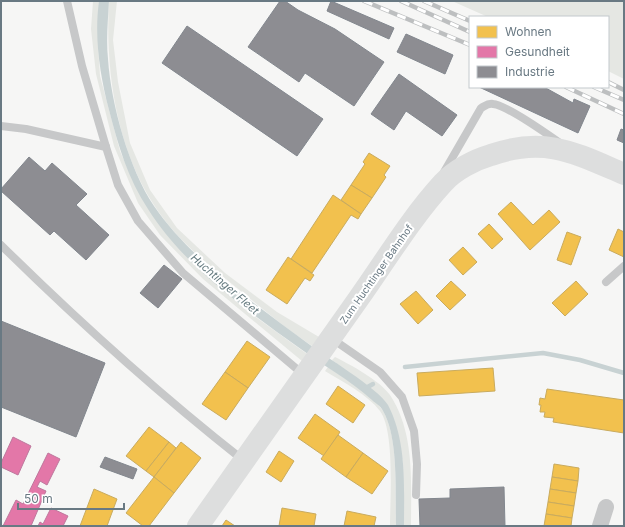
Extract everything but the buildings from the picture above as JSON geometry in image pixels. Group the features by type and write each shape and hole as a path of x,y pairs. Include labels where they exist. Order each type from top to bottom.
{"street":[{"name":"Zum Huchtinger Bahnhof","path":"198,526 425,205 444,182 458,170 489,155 505,150 530,146 556,147 624,174"},
{"path":"600,526 606,507"}],"lane":[{"path":"68,1 82,66 118,185 145,230 183,273 318,357 380,372 402,397 414,431 417,464 416,495"},
{"path":"425,205 481,108 486,105 497,105 538,127 574,153"},
{"path":"1,126 26,129 106,147"},
{"path":"1,245 70,312 136,372 244,461"},
{"path":"606,282 624,266"}],"shaded area":[{"path":"93,1 99,1 98,46 100,76 120,151 133,181 199,268 246,310 307,354 302,361 203,279 160,235 138,203 114,146 96,74 91,29"},
{"path":"109,1 117,1 113,40 118,82 130,143 150,190 177,228 225,273 277,312 319,337 312,346 206,263 173,230 154,205 130,158 116,107 111,80 109,53"},
{"path":"452,1 624,1 624,79 609,72 609,16 486,16"},
{"path":"335,357 372,378 390,395 398,410 404,425 410,458 411,526 404,526 403,463 394,419 365,384 332,360"},
{"path":"328,367 373,399 383,411 388,422 394,451 396,526 390,526 391,466 388,434 385,421 380,411 368,399 325,371"}],"water":[{"name":"Huchtinger Fleet","path":"99,1 109,1 107,52 113,96 117,116 129,155 145,191 169,226 224,280 314,348 374,390 388,405 399,433 404,480 404,526 396,526 394,451 388,422 381,408 354,385 307,354 216,285 179,249 162,229 141,198 124,161 106,97 98,43 97,29"}],"waterway":[{"path":"405,367 543,353 580,360 624,373"},
{"path":"364,389 373,384"}],"railway":[{"path":"364,1 469,45"},
{"path":"401,1 469,32"},
{"path":"424,1 469,21"},
{"path":"609,82 624,90"},
{"path":"568,88 624,114"},
{"path":"596,88 624,100"}]}
